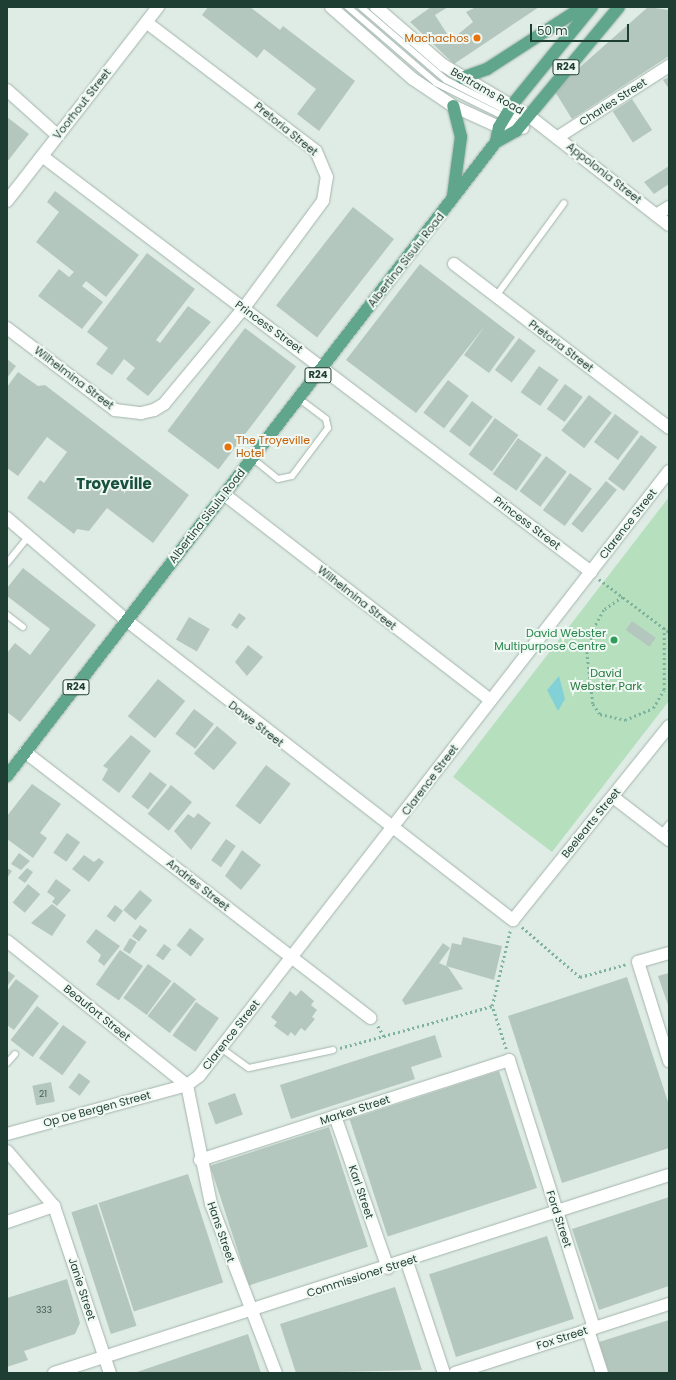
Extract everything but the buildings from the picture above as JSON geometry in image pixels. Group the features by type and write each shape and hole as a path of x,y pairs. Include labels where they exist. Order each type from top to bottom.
{"main road":[{"path":"462,78 487,69 582,7"},
{"name":"Albertina Sisulu Road","path":"7,776 126,620 452,201 496,142 506,115 592,7"},
{"name":"Albertina Sisulu Road","path":"496,142 525,123 572,58 619,7"},
{"path":"452,201 461,148 460,126 453,106"}],"street":[{"name":"Bertrams Road","path":"331,7 408,76 453,106 506,115 525,123"},
{"name":"Bertrams Road","path":"376,7 506,115 525,123"},
{"name":"Voorhout Street","path":"7,201 151,12"},
{"name":"Pretoria Street","path":"151,12 316,151 325,166 326,190 323,201 243,309"},
{"name":"Charles Street","path":"558,137 669,66"},
{"path":"7,90 57,135"},
{"name":"Appolonia Street","path":"525,123 558,137 669,225"},
{"name":"Princess Street","path":"42,156 243,309 324,366 591,572"},
{"path":"656,215 669,207"},
{"name":"Pretoria Street","path":"454,264 669,428"},
{"name":"Wilhelmina Street","path":"7,328 115,410 142,413 164,404 243,309"},
{"name":"Clarence Street","path":"187,1085 199,1076 221,1048 392,830 490,700 669,471"},
{"name":"Wilhelmina Street","path":"224,495 490,700"},
{"name":"Dawe Street","path":"7,518 126,620 392,830 513,920"},
{"name":"Beelearts Street","path":"513,920 669,726"},
{"name":"Andries Street","path":"25,752 370,1018"},
{"path":"613,797 665,837"},
{"name":"Beaufort Street","path":"7,942 187,1085"},
{"path":"669,953 638,962 669,1061"},
{"name":"Market Street","path":"200,1160 509,1060"},
{"name":"Ford Street","path":"509,1060 594,1328 588,1330 602,1373"},
{"name":"Op De Bergen Street","path":"7,1134 187,1085"},
{"name":"Hans Street","path":"187,1085 200,1160 224,1243 255,1311 276,1373"},
{"name":"Karl Street","path":"335,1116 388,1268"},
{"path":"7,1151 54,1206 7,1222"},
{"name":"Commissioner Street","path":"54,1373 104,1356 255,1311 669,1175"},
{"name":"Janie Street","path":"54,1206 110,1373"},
{"path":"407,1262 444,1373"},
{"name":"Fox Street","path":"455,1373 669,1304"}],"lane":[{"path":"348,7 436,83 506,115"},
{"path":"361,7 446,80 506,115"},
{"path":"496,296 564,203"},
{"path":"252,458 278,479 292,476 328,428 326,419 299,399"},
{"path":"7,563 28,537"},
{"path":"7,615 22,627"},
{"path":"665,837 669,824"},
{"path":"221,1048 249,1068 333,1050"},
{"path":"7,1063 15,1054"}],"path":[{"path":"591,572 669,632"},
{"path":"623,596 604,610 587,652 593,704 600,714 625,720 653,708 664,690 664,628"},
{"path":"509,1060 492,1006 513,920 580,977 638,962"},
{"path":"333,1050 492,1006"}],"green space":[{"name":"David Webster Multipurpose Centre","path":"669,497 669,701 552,852 453,777"}],"water":[{"path":"559,676 565,699 558,711 547,690"}],"place":[{"name":"Machachos","path":"477,38"},
{"name":"The Troyeville Hotel","path":"228,447"},
{"name":"David Webster Multipurpose Centre","path":"614,640"}],"district":[{"name":"Troyeville","path":"114,484"}],"park label":[{"name":"David Webster Park","path":"606,680"}]}
